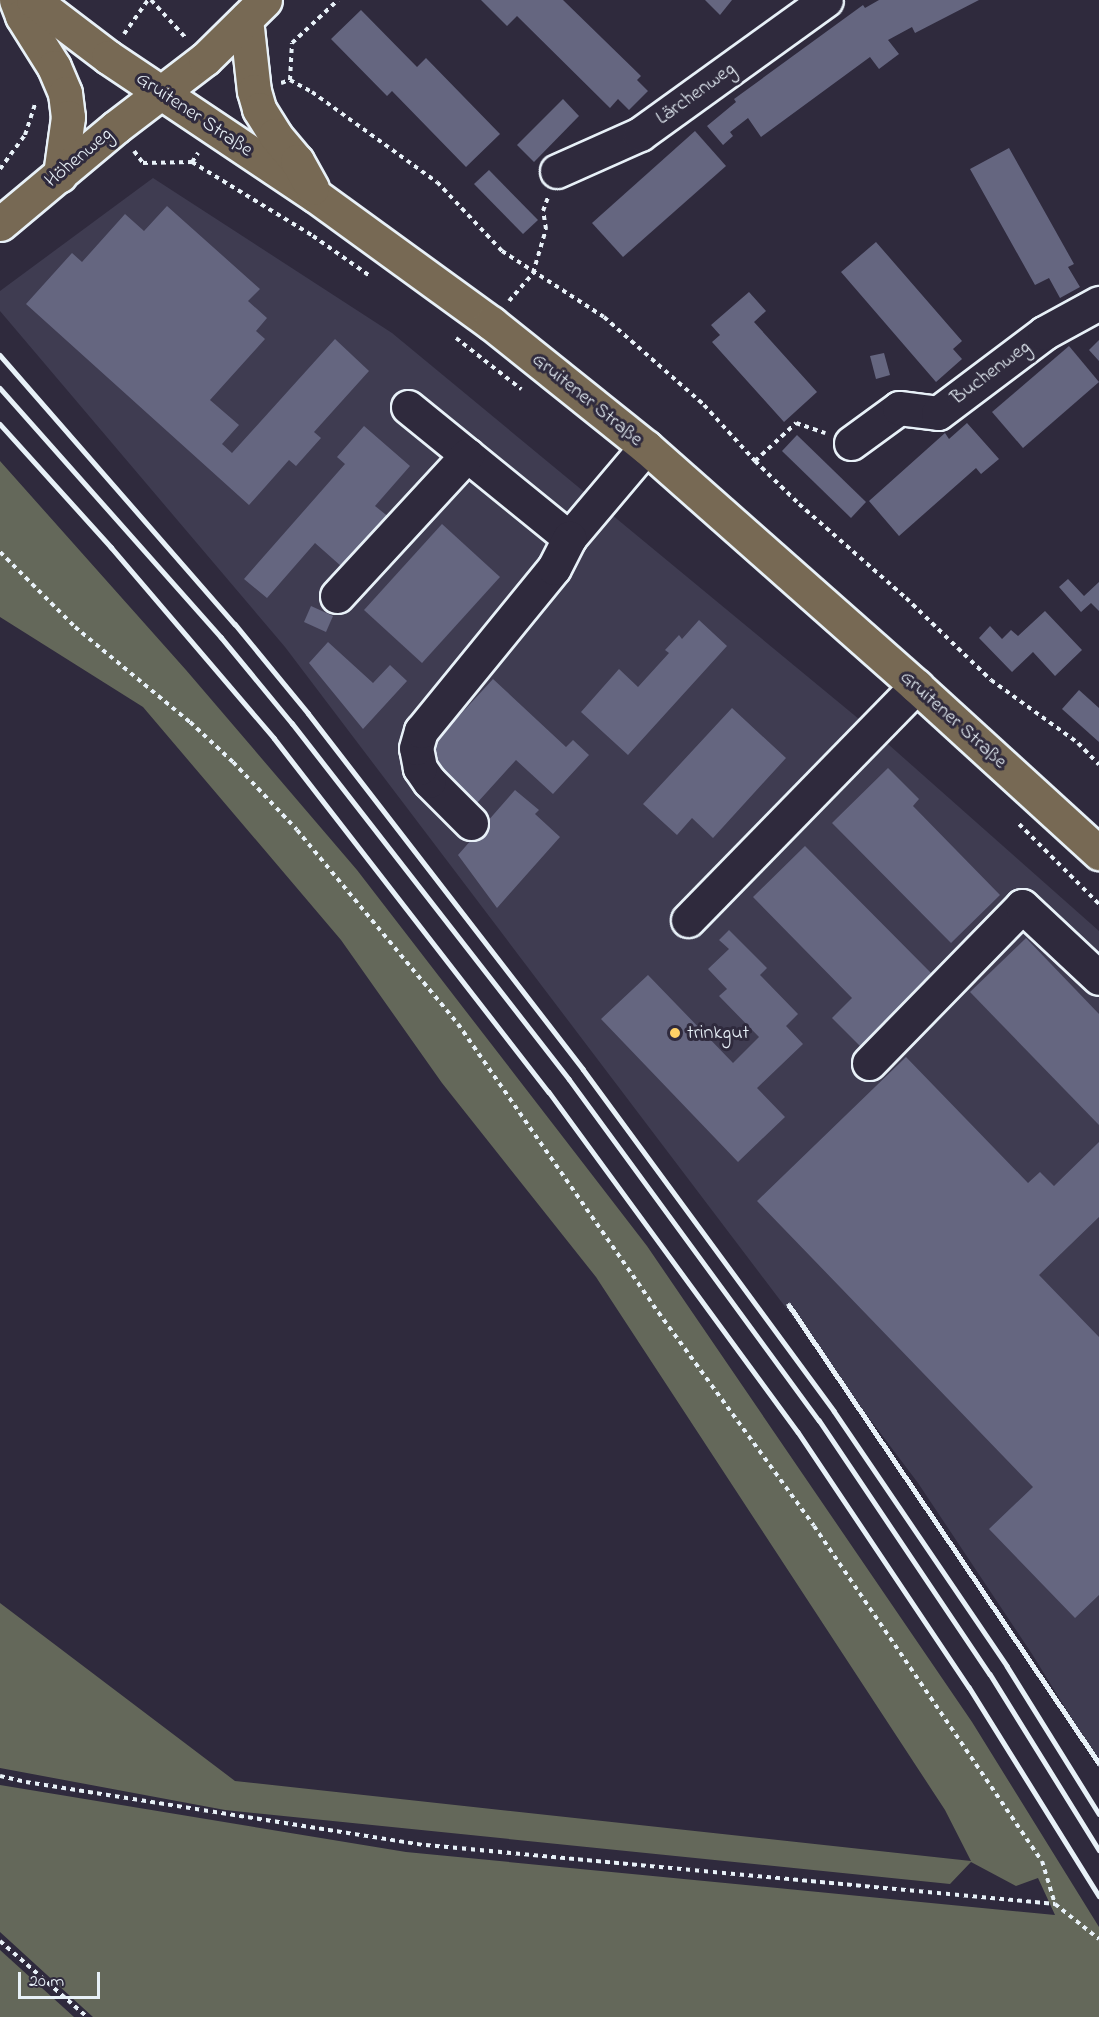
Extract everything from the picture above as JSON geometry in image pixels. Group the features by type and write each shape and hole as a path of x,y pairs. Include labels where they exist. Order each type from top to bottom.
{"main road":[{"path":"16,0 22,16 54,67 65,93 68,117 60,175"},
{"name":"Gruitener Straße","path":"33,0 159,93 316,196 491,322 646,447 916,686 1099,853"},
{"path":"256,10 254,92 259,109 275,135 297,160 316,196"},
{"name":"Höhenweg","path":"0,224 205,58 256,10"}],"street":[{"name":"Lärchenweg","path":"556,171 640,134 826,0"},
{"name":"Buchenweg","path":"851,442 899,408 938,413 1044,333 1099,303"},
{"path":"408,407 569,538"},
{"path":"471,823 429,781 420,768 416,748 420,731 554,568 569,538 646,447"},
{"path":"337,596 467,455"},
{"path":"688,920 916,686"},
{"path":"869,1063 1022,906 1099,978"}],"path":[{"path":"290,80 292,43 338,0"},
{"path":"254,92 290,80 312,92 437,182 502,251 604,318 704,405 755,461 991,680 1078,743 1099,765"},
{"path":"0,170 25,135 36,101"},
{"path":"192,162 313,236 380,283"},
{"path":"533,273 546,229 543,211 556,171"},
{"path":"446,331 522,390"},
{"path":"755,461 796,423"},
{"path":"0,552 75,627 190,722 233,762 297,830 458,1024 653,1305 814,1526 1042,1861 1055,1904"},
{"path":"1012,817 1099,904"},
{"path":"0,1776 426,1845 1055,1904 1099,1939"},
{"path":"0,1941 87,2017"}],"shaded area":[{"path":"153,178 392,333 871,729 1099,931 1099,1763 1032,1654 918,1483 780,1300 285,647 0,311 0,291"}],"green space":[{"path":"0,461 186,670 357,870 647,1246 972,1722 1099,1927 1099,2017 93,2017 0,1932 0,1785 406,1852 1055,1915 1038,1878 1016,1886 971,1862 950,1884 225,1810 0,1768 0,1603 235,1781 971,1861 945,1810 596,1277 442,1083 341,940 143,707 0,617"},
{"path":"0,1950 74,2017 0,2017"}],"building":[{"path":"481,0 563,0 641,76 637,80 648,91 629,110 618,99 610,108 517,16 507,26"},
{"path":"705,0 732,0 720,15"},
{"path":"879,0 979,0 915,33 912,27 888,40 899,54 879,69 870,57 761,137 748,118 730,132 733,136 723,145 707,126 736,102 734,99 863,5 865,8"},
{"path":"361,10 417,67 426,58 500,134 466,167 392,91 387,96 331,39"},
{"path":"563,99 579,116 534,162 517,145"},
{"path":"695,131 726,166 623,257 592,223"},
{"path":"1009,148 1074,264 1068,267 1080,287 1060,298 1049,278 1035,285 970,169"},
{"path":"489,170 538,220 523,234 474,184"},
{"path":"167,206 260,289 248,301 267,318 256,331 265,339 210,400 239,425 222,444 232,453 335,339 369,371 314,432 321,438 296,466 289,460 249,505 26,304 72,253 82,262 125,214 144,231"},
{"path":"876,242 962,341 953,349 962,359 936,382 841,272"},
{"path":"749,292 766,311 754,322 817,392 784,422 712,342 720,335 711,325"},
{"path":"1099,340 1099,361 1089,350"},
{"path":"1069,346 1099,382 1023,448 992,412"},
{"path":"884,353 890,375 876,379 870,356"},
{"path":"967,423 999,459 981,474 976,468 899,536 869,501 945,433 949,439"},
{"path":"364,426 410,466 375,506 395,522 350,574 315,543 267,598 244,579 345,464 337,457"},
{"path":"797,435 866,502 851,518 782,451"},
{"path":"442,524 500,577 422,663 364,610"},
{"path":"1068,579 1084,596 1099,582 1099,611 1091,603 1081,612 1059,587"},
{"path":"311,606 333,616 326,632 304,622"},
{"path":"1045,611 1082,650 1055,676 1033,652 1012,672 979,638 990,626 1002,639 1011,630 1018,636"},
{"path":"699,620 727,646 628,755 581,712 619,669 638,687 669,653 665,650 679,635 682,639"},
{"path":"328,642 373,683 390,665 407,681 363,729 309,663"},
{"path":"493,679 566,747 573,740 589,755 553,794 516,760 477,803 424,754"},
{"path":"1079,690 1099,708 1099,742 1062,709"},
{"path":"732,708 786,758 713,838 692,818 677,835 643,804"},
{"path":"888,768 919,799 913,806 1000,895 951,943 832,823"},
{"path":"515,790 539,810 535,814 560,837 497,908 458,855"},
{"path":"805,846 934,976 862,1048 832,1018 852,998 753,897"},
{"path":"729,930 767,968 760,975 798,1014 786,1026 803,1044 757,1088 785,1117 738,1162 601,1019 648,975 733,1063 759,1037 719,996 727,989 708,969 729,949 719,940"},
{"path":"1026,938 1099,1014 1099,1125 970,992"},
{"path":"906,1057 1028,1183 1040,1172 1054,1186 1099,1142 1099,1217 1039,1275 1099,1337 1099,1595 1075,1618 989,1529 1033,1487 757,1201"}],"railway":[{"path":"0,355 235,624 308,713 583,1069 834,1411 1007,1666 1099,1814"},
{"path":"0,388 221,637 292,723 569,1079 819,1420 990,1674 1099,1850"},
{"path":"0,424 111,547 274,738 549,1092 798,1432 969,1687 1099,1896"},
{"path":"789,1305 1099,1763"}],"place":[{"name":"trinkgut","path":"675,1033"}]}
